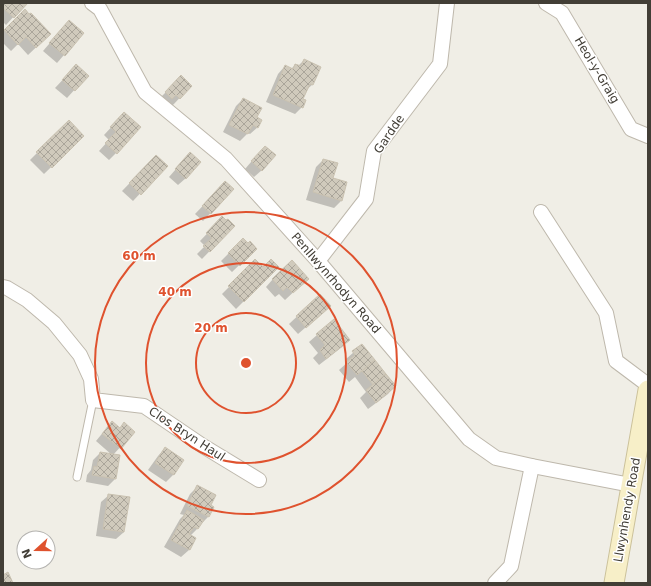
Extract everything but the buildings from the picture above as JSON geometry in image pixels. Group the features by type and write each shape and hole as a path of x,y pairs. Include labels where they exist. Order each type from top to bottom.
{"main road":[{"name":"Llwynhendy Road","path":"614,583 648,390"}],"street":[{"name":"Penllwynrhodyn Road","path":"92,3 100,10 146,92 226,159 318,261 469,439 496,458 631,484"},
{"name":"Gardde","path":"318,261 366,199 374,151 440,64 447,3"},
{"name":"Heol-y-Graig","path":"546,3 562,13 631,128 648,136"},
{"path":"541,212 606,313 616,361 648,385"},
{"path":"3,287 27,300 54,323 80,355 91,379 92,400"},
{"name":"Clos Bryn Haul","path":"92,400 144,406 203,446 259,480"},
{"path":"495,583 511,566 532,466"}],"lane":[{"path":"77,477 92,400"}]}
